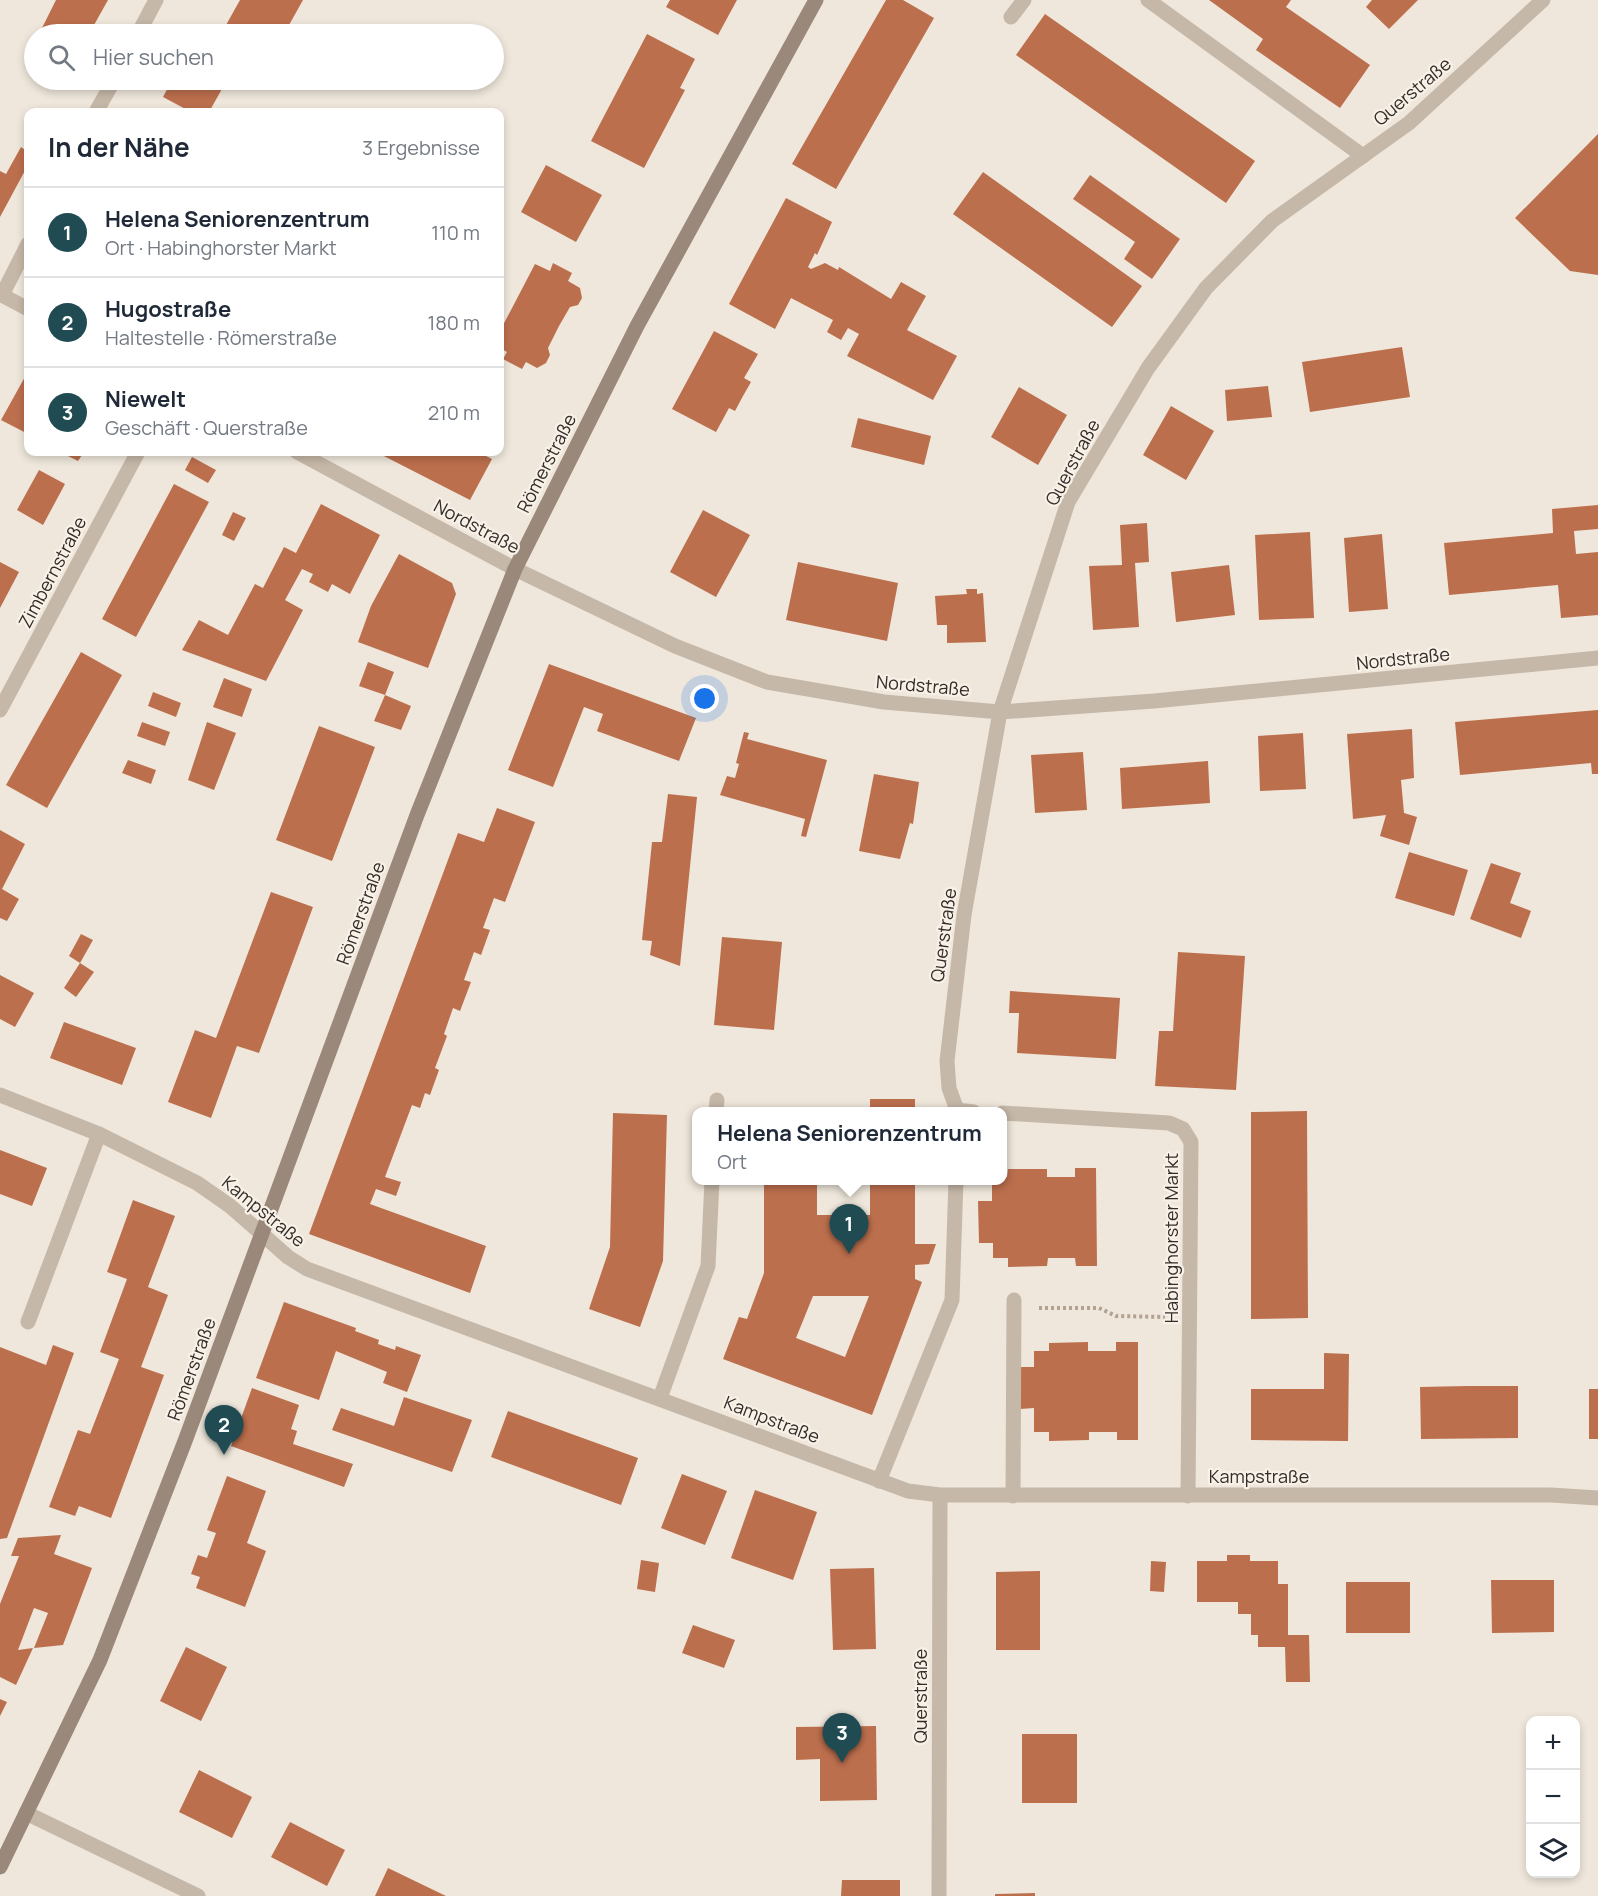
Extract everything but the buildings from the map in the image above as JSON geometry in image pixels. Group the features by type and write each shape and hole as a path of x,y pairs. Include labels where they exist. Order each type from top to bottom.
{"main road":[{"name":"Römerstraße","path":"0,1867 100,1660 417,815 515,569 637,326 816,0"}],"street":[{"path":"143,24 156,0"},
{"path":"1011,17 1024,0"},
{"path":"1148,0 1363,156"},
{"name":"Querstraße","path":"956,1107 949,1088 949,1050 964,915 1000,712 1068,502 1148,368 1206,288 1272,221 1408,123 1543,0"},
{"path":"98,108 108,90"},
{"path":"24,252 1,295 24,307"},
{"name":"Zimbernstraße","path":"0,710 136,456"},
{"name":"Nordstraße","path":"304,456 515,569 675,646 767,682 884,702 1000,712 1166,700 1598,658"},
{"name":"Kampstraße","path":"0,1095 99,1134 197,1183 262,1232 288,1257 307,1269 908,1491 940,1495 1013,1496 1551,1495 1598,1498"},
{"name":"Habinghorster Markt","path":"1007,1113 1169,1123 1183,1129 1191,1142 1188,1496"},
{"path":"28,1322 99,1134"},
{"path":"660,1398 708,1266 712,1185"},
{"path":"879,1481 952,1300 956,1185"},
{"path":"1013,1496 1014,1304"},
{"name":"Querstraße","path":"939,1896 940,1495"},
{"path":"26,1813 198,1896"}],"path":[{"path":"1014,1304 1099,1308 1116,1316 1190,1317"}],"place":[{"name":"Helena Seniorenzentrum","path":"849,1254"},
{"name":"Hugostraße","path":"224,1455"},
{"name":"Niewelt","path":"842,1763"}]}
